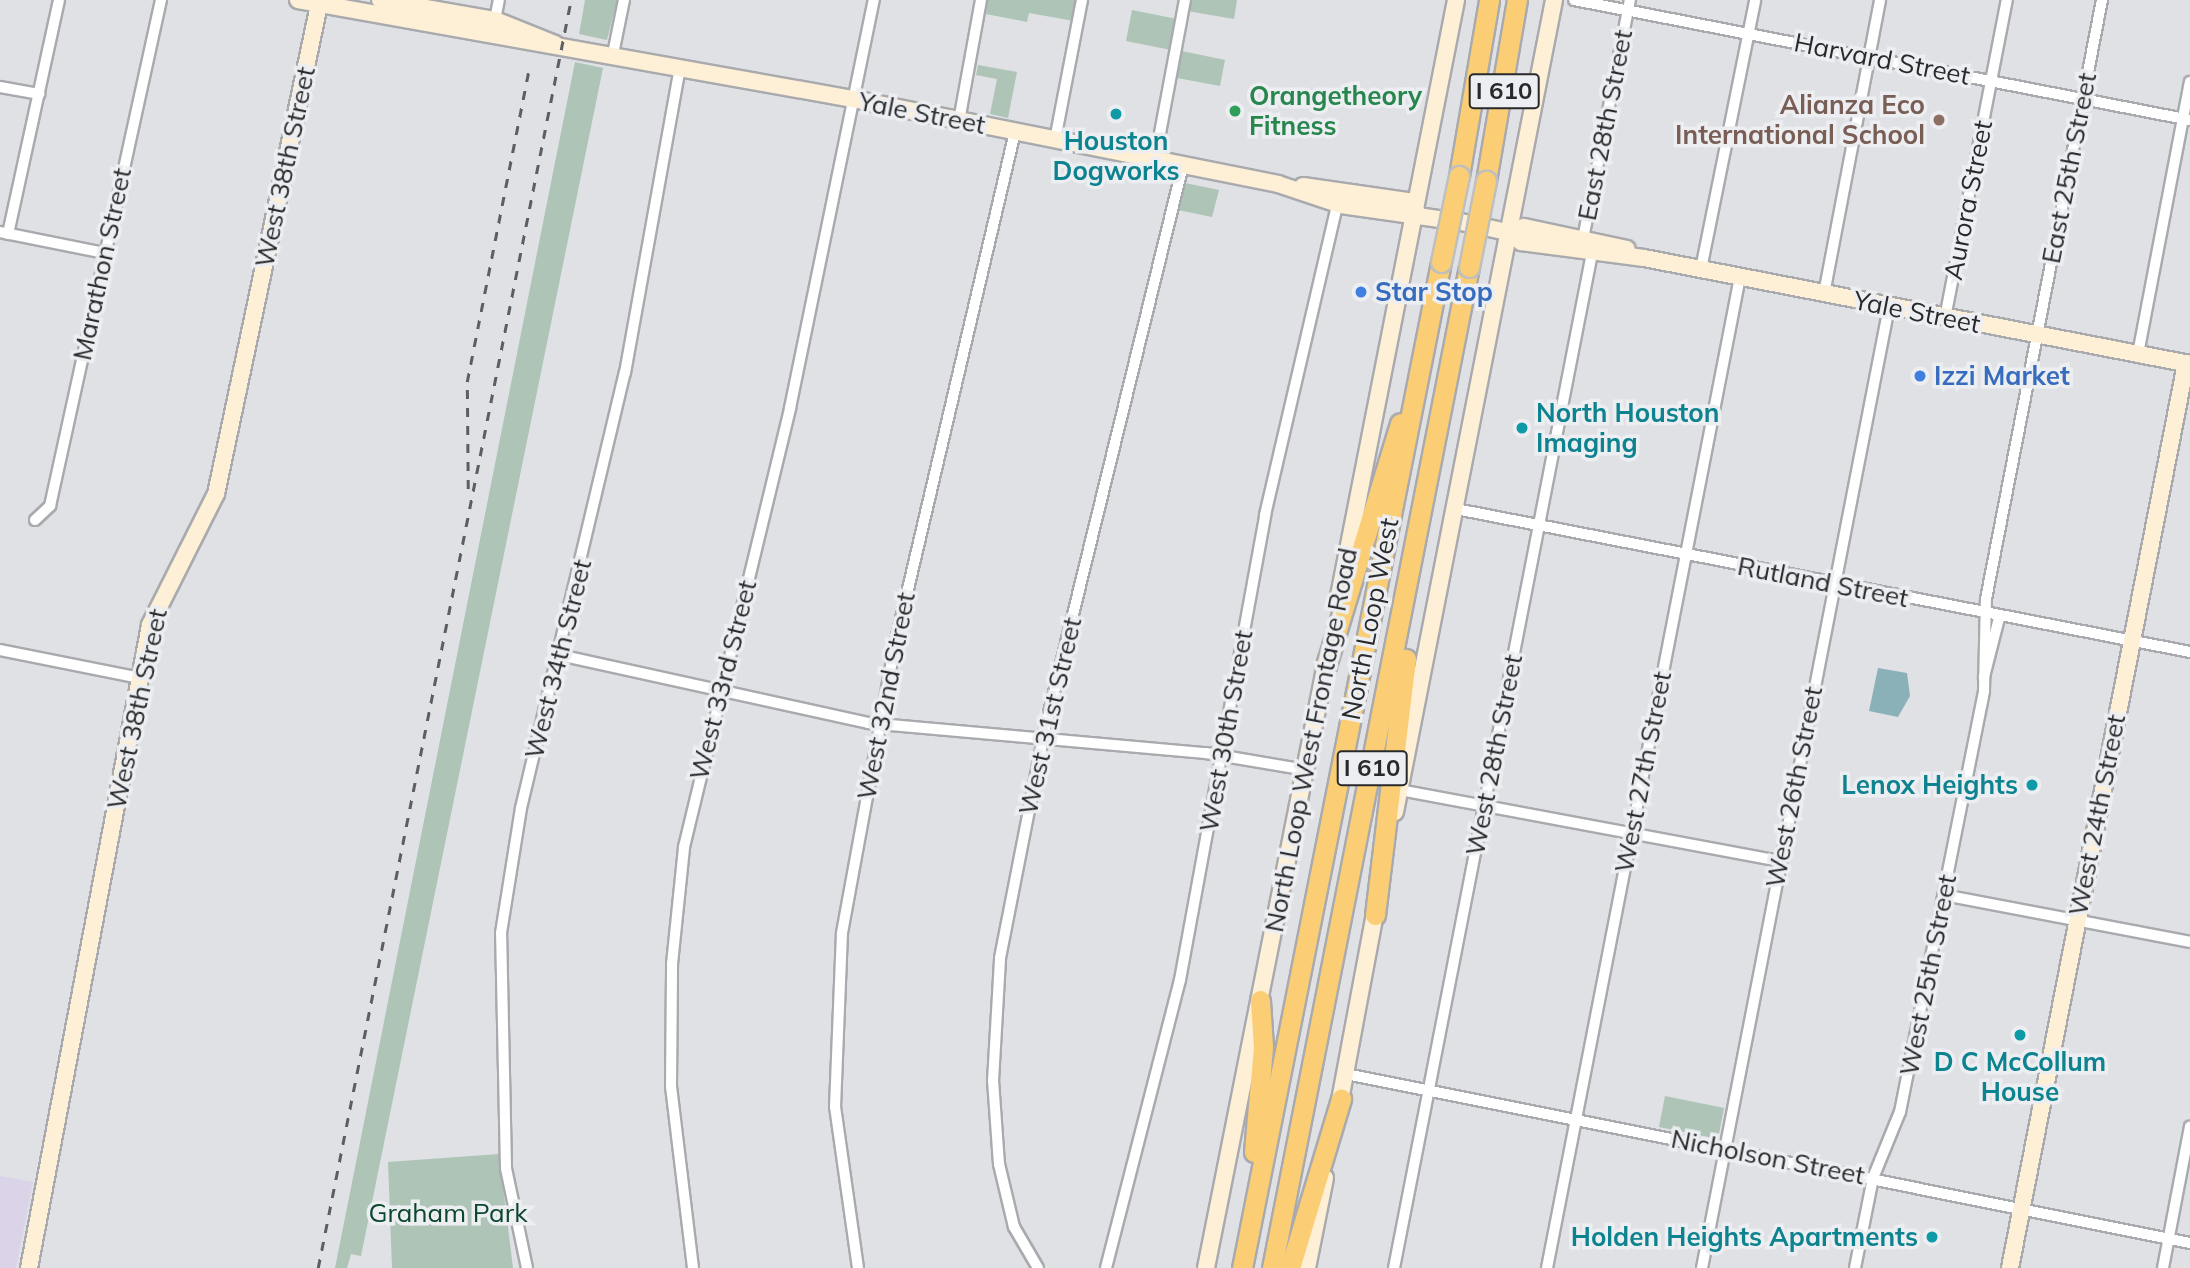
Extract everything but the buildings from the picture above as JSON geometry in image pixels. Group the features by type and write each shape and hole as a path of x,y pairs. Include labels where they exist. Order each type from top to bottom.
{"highway":[{"name":"North Loop West","path":"1243,1261 1459,176 1489,0"},
{"name":"North Loop West","path":"1272,1268 1422,519 1517,0"},
{"path":"1325,669 1394,433 1413,397"},
{"path":"1375,915 1422,519"},
{"path":"1243,1261 1264,1047 1260,1000"},
{"path":"1290,1268 1341,1099"}],"main road":[{"name":"Yale Street","path":"298,0 319,2 440,29 491,38 555,44 853,99 1287,187 1404,217 1417,212 1512,233 1521,242 1588,246 2037,336 2188,363"},
{"name":"Yale Street","path":"380,0 495,20 555,44"},
{"name":"North Loop West Frontage Road","path":"1206,1268 1457,0"},
{"path":"1307,1268 1512,233 1554,0"},
{"name":"West 38th Street","path":"29,1268 140,678 156,608 202,533 216,494 319,2"},
{"path":"440,29 444,12"},
{"name":"West 24th Street","path":"2010,1268 2131,640 2188,363"}],"street":[{"path":"59,0 39,94 4,233 104,253"},
{"name":"Marathon Street","path":"35,520 50,506 161,0"},
{"path":"491,38 499,0"},
{"path":"613,54 624,0"},
{"name":"West 33rd Street","path":"692,1268 673,1127 670,996 684,847 717,695 790,408 874,0"},
{"path":"959,121 981,0"},
{"path":"1055,140 1082,0"},
{"path":"1155,160 1185,0"},
{"name":"Harvard Street","path":"1574,0 1629,5 1748,33 2186,119"},
{"path":"1702,269 1755,0"},
{"path":"1824,294 1880,0"},
{"name":"Aurora Street","path":"1945,318 2007,0"},
{"name":"East 25th Street","path":"2037,336 2102,0"},
{"name":"East 28th Street","path":"1588,246 1629,5"},
{"name":"West 34th Street","path":"525,1268 502,1107 501,933 521,808 625,373 680,68"},
{"path":"2138,354 2186,119 2190,82"},
{"path":"0,87 39,94"},
{"name":"West 32nd Street","path":"858,1268 839,1151 835,1017 878,724 1015,132"},
{"name":"West 31st Street","path":"1038,1268 1023,1249 1004,1194 993,1081 1000,958 1042,742 1183,165"},
{"name":"West 30th Street","path":"1106,1268 1180,980 1265,515 1338,198"},
{"name":"West 28th Street","path":"1394,1268 1539,526 1588,246"},
{"name":"West 27th Street","path":"1547,1268 1740,277"},
{"name":"West 26th Street","path":"1702,1268 1779,861 1889,307"},
{"name":"West 25th Street","path":"1984,677 1983,615 2037,336"},
{"name":"Rutland Street","path":"1456,509 1983,615 2190,652"},
{"name":"West 25th Street","path":"1856,1268 1873,1178 1900,1112 1984,677 1999,618"},
{"path":"0,650 140,678"},
{"path":"559,655 717,695 878,724 1042,742 1220,754 1306,770"},
{"path":"1400,790 1779,861"},
{"path":"1944,895 2190,942"},
{"name":"Nicholson Street","path":"1346,1074 2021,1207 2190,1243"},
{"path":"2162,1268 2190,1127"}],"shaded area":[{"path":"0,1176 33,1182 16,1268 0,1268"}],"green space":[{"path":"585,0 617,0 607,40 579,34"},
{"path":"988,0 1078,0 1074,21 1029,13 1027,22 986,14"},
{"path":"1189,0 1237,0 1234,19 1187,11"},
{"path":"1132,10 1177,19 1171,50 1126,41"},
{"path":"1182,51 1225,60 1220,86 1177,78"},
{"path":"575,62 603,68 361,1256 351,1254 347,1268 335,1268"},
{"path":"978,65 1017,72 1008,118 990,114 997,79 976,75"},
{"path":"1185,183 1219,190 1212,217 1178,210"},
{"path":"1665,1096 1724,1108 1718,1139 1659,1127"},
{"name":"Graham Park","path":"499,1154 513,1268 392,1268 388,1162"}],"water":[{"path":"1878,668 1907,673 1910,696 1898,717 1869,711"}],"railway":[{"path":"318,1268 571,0"},
{"path":"468,489 467,382 530,65"}],"place":[{"name":"Orangetheory Fitness","path":"1235,111"},
{"name":"Houston Dogworks","path":"1116,114"},
{"name":"Alianza Eco International School","path":"1939,120"},
{"name":"Star Stop","path":"1361,292"},
{"name":"Izzi Market","path":"1920,376"},
{"name":"North Houston Imaging","path":"1522,428"},
{"name":"Lenox Heights","path":"2032,785"},
{"name":"D C McCollum House","path":"2020,1035"},
{"name":"Holden Heights Apartments","path":"1932,1237"}]}
